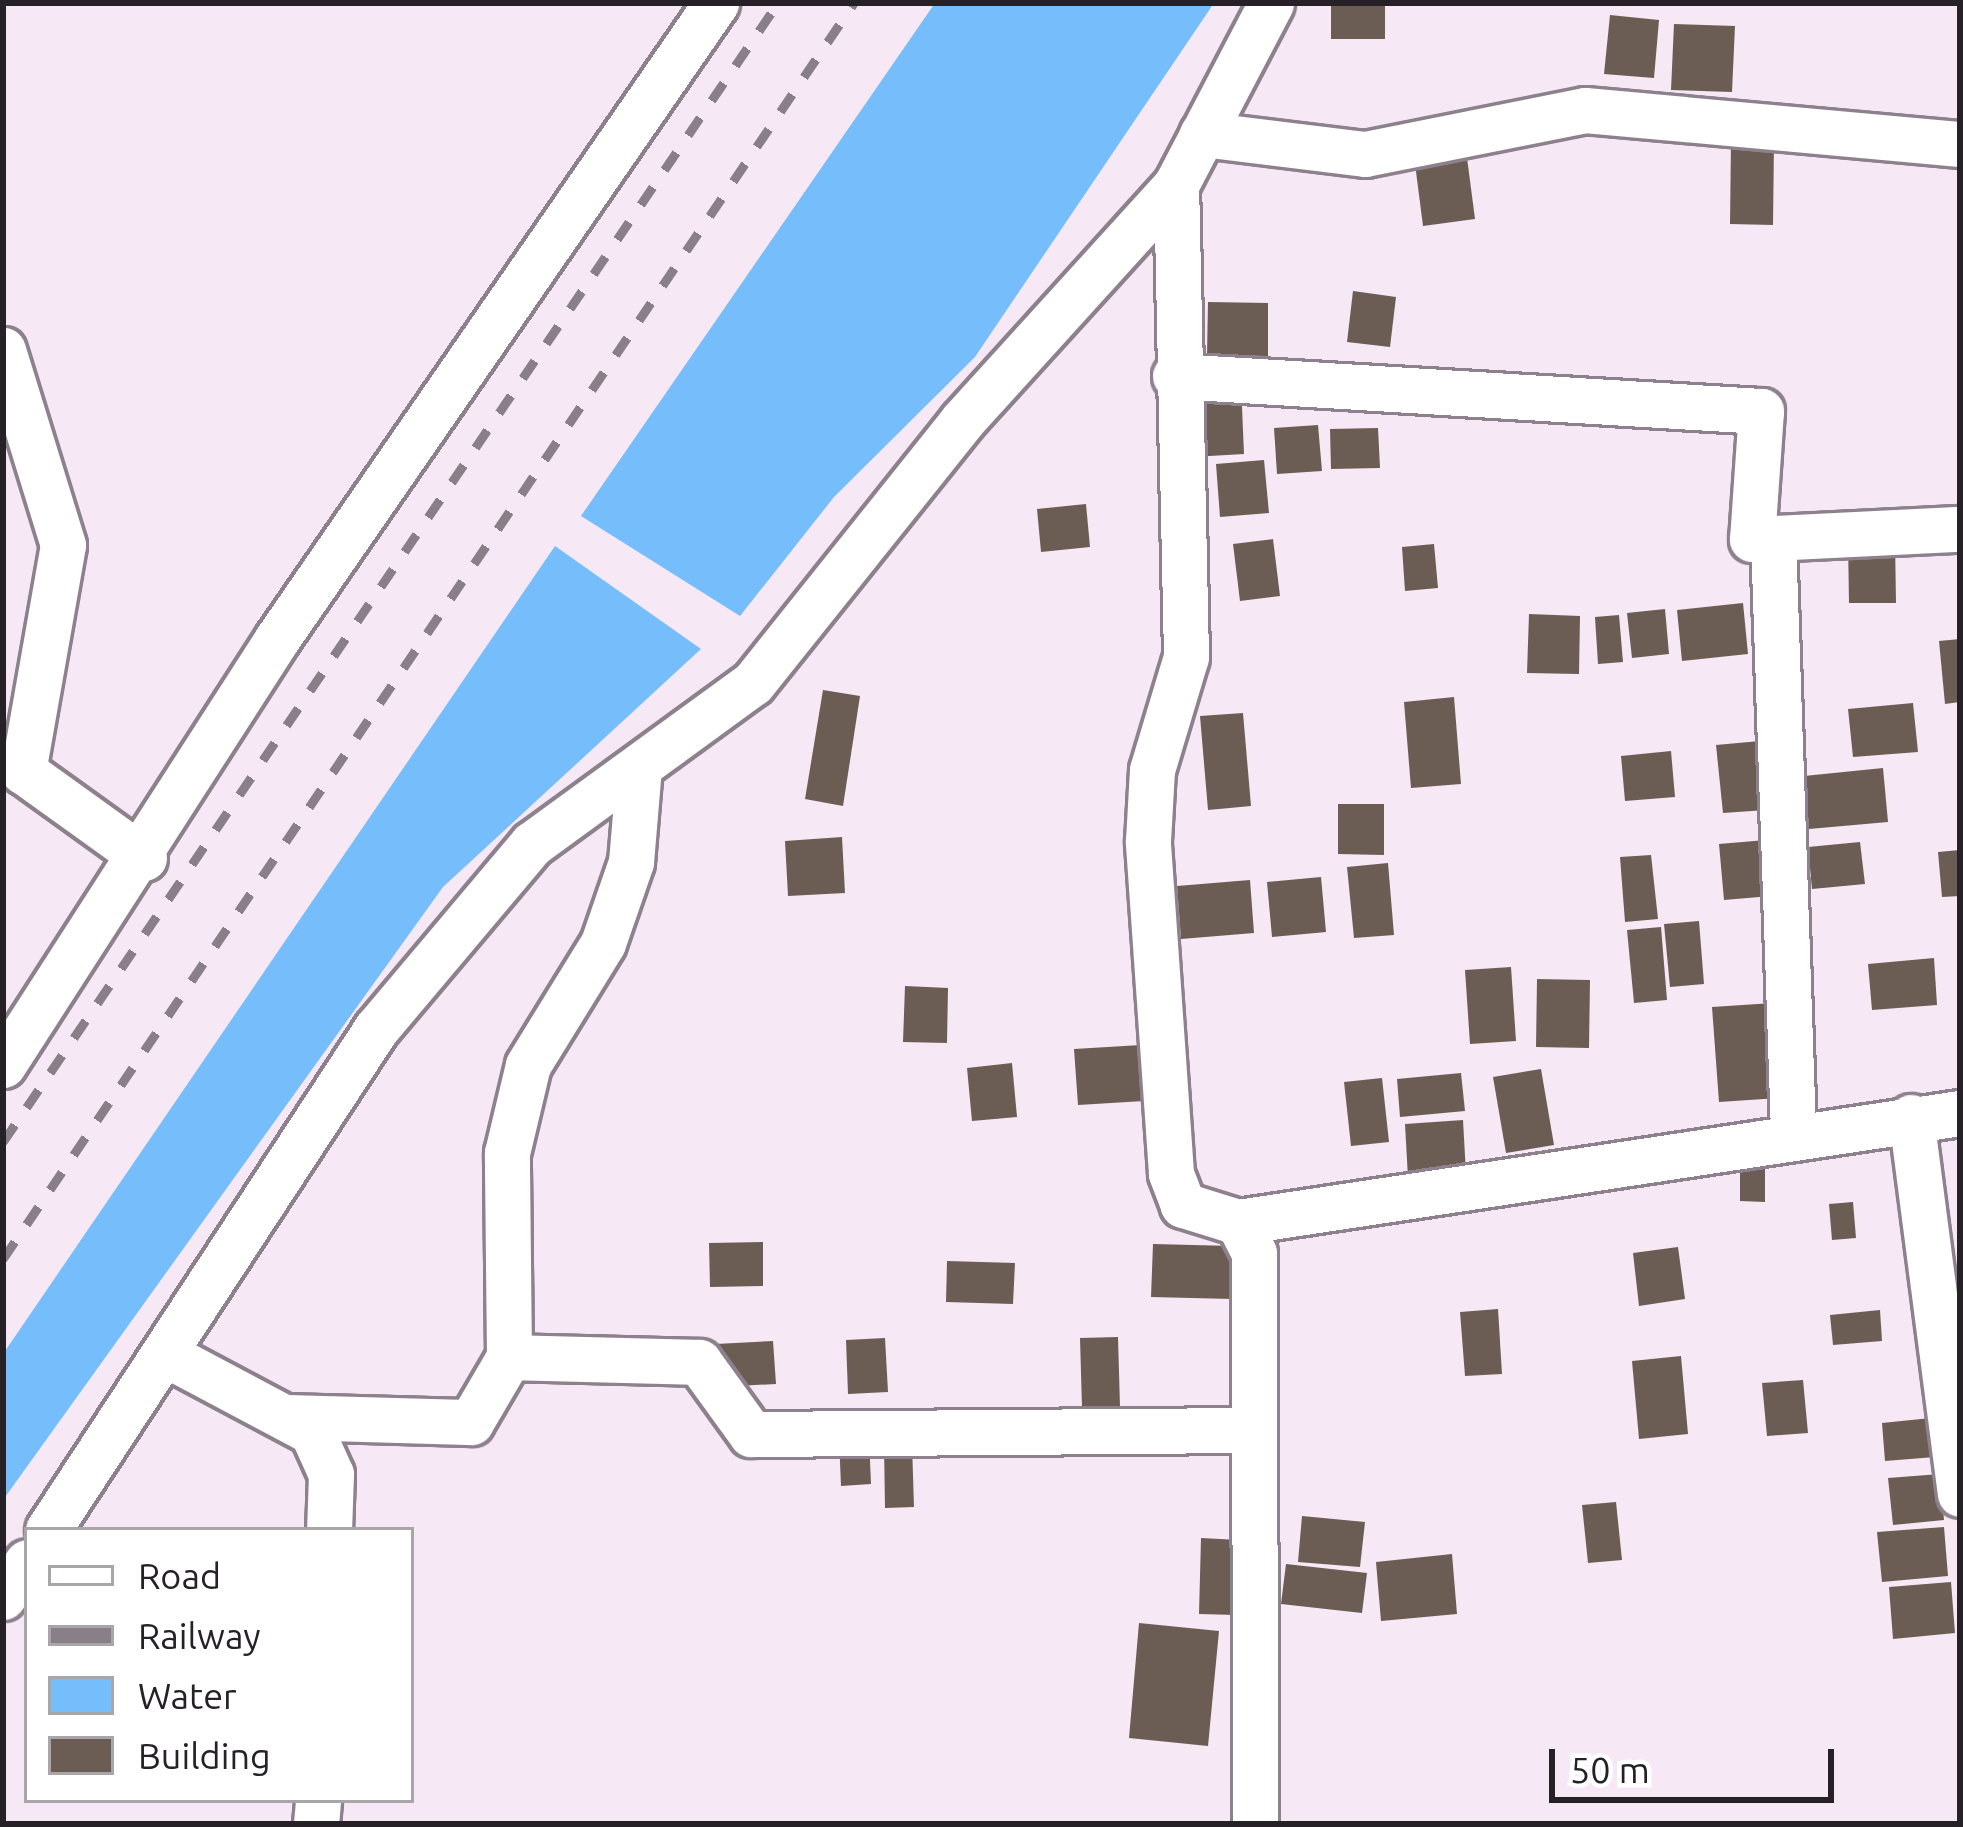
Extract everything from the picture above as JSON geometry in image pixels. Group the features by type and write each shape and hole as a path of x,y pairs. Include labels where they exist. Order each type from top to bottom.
{"street":[{"path":"3,1065 144,858 277,639 716,3"},
{"path":"50,1527 376,1029 532,844 753,683 962,422 1176,184 1271,3"},
{"path":"1202,134 1365,154 1585,110 1960,144"},
{"path":"1176,184 1175,376 1186,657 1152,770 1148,841 1171,1173 1183,1205 1238,1222 1793,1132 1960,1113"},
{"path":"3,350 62,545 13,771 144,858"},
{"path":"1175,376 1761,411 1752,539 1960,529"},
{"path":"1773,538 1793,1132"},
{"path":"291,1417 471,1422 509,1357 507,1153 527,1065 603,943 631,862 639,766"},
{"path":"1911,1117 1960,1494"},
{"path":"1238,1222 1254,1253 1255,1824"},
{"path":"166,1355 291,1417 324,1448 329,1527"},
{"path":"509,1357 699,1362 751,1434 1251,1430"},
{"path":"3,1597 24,1566"}],"water":[{"path":"935,3 1214,3 975,357 834,497 740,616 581,516"},
{"path":"555,546 701,649 443,887 3,1500 3,1354"}],"building":[{"path":"1331,3 1385,3 1385,39 1331,39"},
{"path":"1610,15 1659,20 1654,78 1604,74"},
{"path":"1674,24 1735,26 1732,92 1671,90"},
{"path":"1731,140 1774,141 1773,225 1730,224"},
{"path":"1466,150 1475,219 1423,226 1414,156"},
{"path":"1353,291 1396,297 1390,347 1347,342"},
{"path":"1208,302 1268,303 1268,356 1207,355"},
{"path":"1241,384 1244,454 1192,457 1189,387"},
{"path":"1318,425 1322,471 1277,474 1274,428"},
{"path":"1378,428 1380,468 1331,469 1330,429"},
{"path":"1264,460 1269,513 1220,517 1216,464"},
{"path":"1086,504 1090,547 1041,552 1037,509"},
{"path":"1273,539 1280,596 1240,601 1233,544"},
{"path":"1895,540 1896,603 1849,603 1848,541"},
{"path":"1434,544 1438,588 1405,591 1402,547"},
{"path":"1743,603 1748,654 1682,661 1677,610"},
{"path":"1665,609 1669,654 1632,658 1627,613"},
{"path":"1529,614 1580,616 1579,674 1527,673"},
{"path":"1619,615 1623,662 1598,664 1595,617"},
{"path":"1960,639 1960,702 1945,704 1939,641"},
{"path":"823,690 860,696 843,806 805,799"},
{"path":"1454,697 1461,784 1411,788 1404,702"},
{"path":"1913,703 1918,752 1853,757 1848,709"},
{"path":"1243,713 1251,806 1208,810 1200,716"},
{"path":"1760,741 1766,810 1723,813 1716,745"},
{"path":"1671,751 1675,797 1625,801 1621,756"},
{"path":"1883,768 1888,822 1809,829 1804,776"},
{"path":"1338,804 1384,804 1384,855 1338,854"},
{"path":"842,837 845,893 788,896 785,841"},
{"path":"1766,840 1771,896 1724,900 1719,844"},
{"path":"1860,842 1865,884 1812,889 1808,847"},
{"path":"1960,850 1960,896 1942,897 1938,852"},
{"path":"1651,855 1658,919 1625,922 1620,857"},
{"path":"1388,863 1394,935 1354,938 1347,867"},
{"path":"1321,877 1326,932 1272,937 1267,882"},
{"path":"1250,880 1254,933 1181,939 1177,886"},
{"path":"1699,921 1704,984 1670,987 1664,924"},
{"path":"1661,927 1667,1000 1634,1003 1627,930"},
{"path":"1934,958 1937,1005 1872,1010 1868,964"},
{"path":"1511,967 1516,1041 1470,1044 1465,970"},
{"path":"1537,979 1590,980 1589,1048 1536,1047"},
{"path":"905,986 948,988 947,1043 903,1042"},
{"path":"1773,1003 1779,1098 1719,1102 1712,1007"},
{"path":"1141,1045 1144,1101 1078,1105 1074,1049"},
{"path":"1012,1063 1017,1117 972,1121 967,1068"},
{"path":"1541,1069 1554,1145 1506,1153 1493,1077"},
{"path":"1461,1073 1465,1111 1400,1117 1397,1079"},
{"path":"1382,1078 1389,1142 1351,1146 1344,1082"},
{"path":"1463,1120 1466,1174 1408,1178 1405,1124"},
{"path":"1740,1165 1765,1166 1765,1202 1740,1201"},
{"path":"1853,1202 1856,1238 1832,1240 1829,1204"},
{"path":"763,1242 763,1286 710,1287 709,1243"},
{"path":"1153,1244 1233,1246 1232,1299 1151,1297"},
{"path":"1678,1247 1685,1299 1639,1306 1633,1253"},
{"path":"947,1261 1015,1263 1013,1304 946,1302"},
{"path":"1498,1309 1502,1374 1465,1376 1460,1312"},
{"path":"1880,1310 1882,1341 1833,1345 1830,1315"},
{"path":"1118,1337 1120,1407 1082,1408 1080,1338"},
{"path":"885,1338 888,1392 848,1394 846,1340"},
{"path":"773,1341 776,1384 718,1387 716,1344"},
{"path":"1681,1356 1688,1434 1639,1439 1632,1361"},
{"path":"1803,1380 1808,1433 1767,1436 1762,1383"},
{"path":"1931,1418 1935,1457 1885,1461 1882,1423"},
{"path":"869,1437 871,1484 841,1486 839,1438"},
{"path":"912,1444 914,1507 885,1508 884,1445"},
{"path":"1940,1474 1944,1520 1893,1525 1888,1478"},
{"path":"1616,1502 1622,1560 1588,1563 1582,1505"},
{"path":"1302,1516 1365,1522 1360,1567 1298,1562"},
{"path":"1944,1527 1948,1576 1882,1582 1877,1532"},
{"path":"1201,1538 1239,1540 1236,1615 1199,1614"},
{"path":"1452,1554 1457,1614 1381,1621 1376,1562"},
{"path":"1286,1564 1367,1573 1362,1613 1281,1604"},
{"path":"1951,1582 1955,1633 1893,1639 1889,1587"},
{"path":"1139,1623 1219,1631 1208,1746 1129,1738"}],"railway":[{"path":"3,1142 778,3"},
{"path":"3,1259 854,3"}]}
